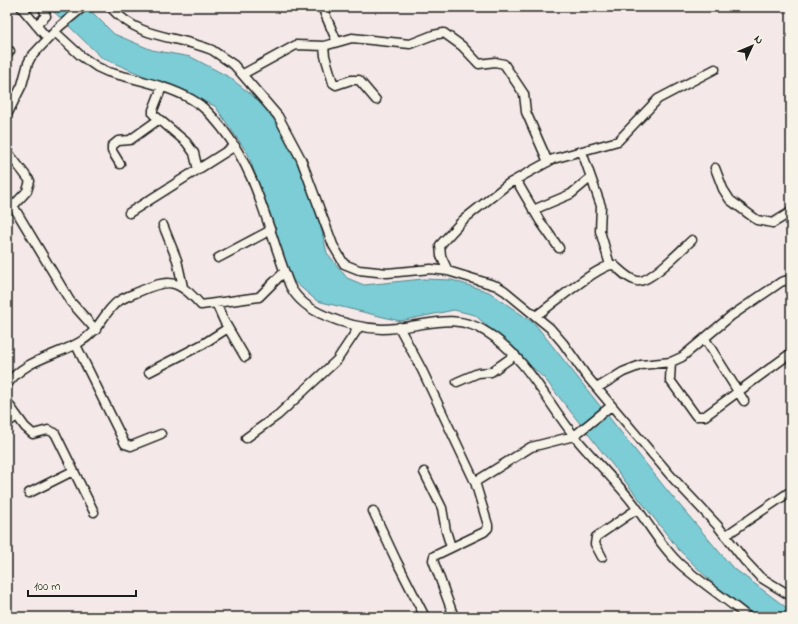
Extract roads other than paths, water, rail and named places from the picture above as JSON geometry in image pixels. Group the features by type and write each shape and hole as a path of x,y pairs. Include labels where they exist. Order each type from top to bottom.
{"street":[{"path":"21,7 48,39"},
{"path":"36,25 46,16 43,7"},
{"path":"7,115 22,85 28,63 48,39 83,7"},
{"path":"110,7 122,19 144,32 212,50 221,55 243,74 273,109 294,145 333,245 344,264 359,270 387,273 430,269 448,271 497,286 537,316 563,343 610,407 671,476 718,525 736,551 760,577 791,596"},
{"path":"322,7 337,42"},
{"path":"57,30 97,67 108,72 180,94 199,104 217,122 245,162 259,194 284,272 294,293 307,306 334,320 359,327 383,329 446,320 468,323 487,332 515,355 576,435 682,565 743,616"},
{"path":"243,74 296,45 324,46 352,38 410,44 433,35 444,33 462,46 479,64 495,62 504,64 524,94 526,112 548,162"},
{"path":"324,46 325,56 333,83 336,85 351,80 359,80 376,100"},
{"path":"448,271 439,250 440,245 447,236 487,199 516,180 548,162 618,141 658,99 715,69"},
{"path":"162,88 153,110 153,114 158,120 181,136 191,149 198,170"},
{"path":"7,94 15,99"},
{"path":"120,164 112,151 112,146 118,141 130,140 158,120"},
{"path":"129,213 235,146"},
{"path":"7,151 30,181 27,191 14,205 15,209 70,301 96,330"},
{"path":"582,152 601,206 600,231 610,265"},
{"path":"715,168 723,189 730,200 757,220 773,223 791,212"},
{"path":"533,210 571,194 590,178"},
{"path":"516,180 533,210 559,248"},
{"path":"163,225 178,260 183,287"},
{"path":"218,258 271,230"},
{"path":"537,316 594,274 610,265 614,265 632,279 644,281 649,279 692,240"},
{"path":"7,385 12,378 23,369 76,344 96,330 112,306 123,298 163,282 176,284 183,287 201,305 204,306 216,302 259,297 267,292 284,272"},
{"path":"597,388 623,372 641,365 671,362 693,350 731,316 781,282 791,279"},
{"path":"216,302 228,328 245,357"},
{"path":"246,438 278,415 337,360 359,327"},
{"path":"399,327 422,370 475,482 488,528 484,532 436,554 433,560 454,617"},
{"path":"150,372 203,344 228,328"},
{"path":"705,339 744,400"},
{"path":"76,344 125,444 131,446 161,434"},
{"path":"671,362 670,380 696,416 705,416 791,354"},
{"path":"457,382 478,373 491,372 515,355"},
{"path":"7,402 33,434 48,430 55,433 94,512"},
{"path":"475,482 531,447 576,435 610,407"},
{"path":"7,423 17,416"},
{"path":"28,493 73,471"},
{"path":"424,472 442,508 446,531 451,547"},
{"path":"725,536 791,491"},
{"path":"373,510 396,560 426,617"},
{"path":"602,557 595,544 596,537 638,510"}],"water":[{"path":"49,7 87,7 114,34 152,50 191,57 229,77 263,104 296,150 320,224 327,253 347,278 364,285 423,279 452,280 489,292 535,324 666,489 732,567 791,611 791,617 751,617 731,601 679,550 545,379 475,315 454,310 400,321 317,301 291,279 248,154 215,106 102,58"}]}
